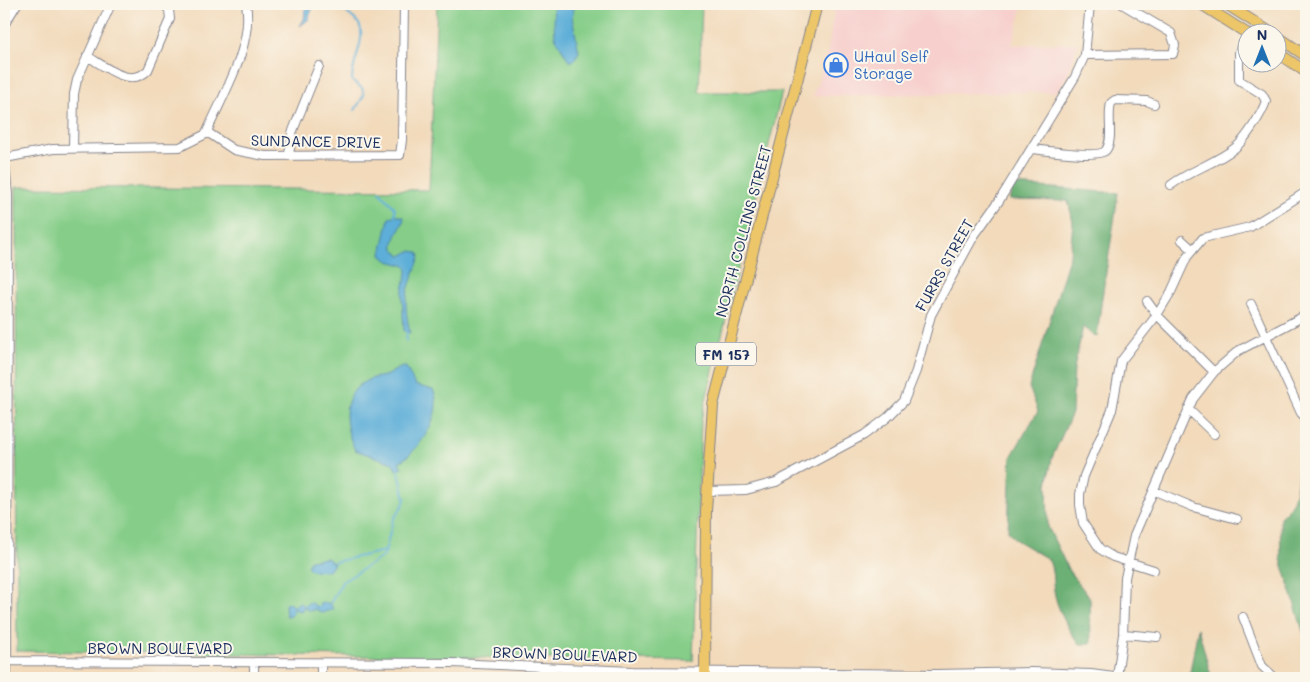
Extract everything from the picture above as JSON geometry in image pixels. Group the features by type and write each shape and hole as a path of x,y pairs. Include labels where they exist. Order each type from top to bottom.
{"main road":[{"name":"NORTH COLLINS STREET","path":"705,676 706,491 715,397 817,4"},
{"path":"1201,4 1238,28"},
{"path":"1226,4 1248,22"},
{"path":"1288,44 1306,56"},
{"path":"1288,60 1306,72"}],"street":[{"path":"4,25 17,4"},
{"path":"73,148 74,94 88,56 111,4"},
{"path":"88,56 125,78 135,78 144,74 148,70 170,19 169,10 164,4"},
{"path":"7,678 6,299 8,195 4,156 53,149 180,147 206,134 245,42 248,15 246,4"},
{"name":"SUNDANCE DRIVE","path":"206,134 210,134 240,152 265,156 397,156 401,153 404,4"},
{"name":"FURRS STREET","path":"706,491 746,490 776,482 864,435 894,412 908,394 932,314 974,236 1067,94 1085,55 1090,4"},
{"path":"1085,55 1173,54 1176,45 1172,36 1122,4"},
{"path":"289,155 292,133 319,66"},
{"path":"1171,185 1189,172 1237,147 1263,110 1266,101 1262,94 1240,80 1240,72"},
{"path":"1032,149 1078,154 1102,153 1106,150 1108,141 1111,103 1115,100 1147,101 1154,104"},
{"path":"1154,570 1107,554 1094,542 1083,523 1080,494 1084,476 1112,410 1121,361 1157,315 1192,250 1204,238 1210,234 1250,227 1306,192"},
{"path":"1182,240 1192,250"},
{"path":"1147,301 1157,315 1214,372"},
{"path":"1251,304 1301,414 1306,418"},
{"path":"1119,678 1124,592 1128,561 1134,536 1155,491 1188,409 1200,388 1214,372 1238,351 1306,315"},
{"path":"1188,409 1214,434"},
{"path":"1155,491 1193,507 1237,519"},
{"path":"1243,617 1258,659 1262,666 1275,678"},
{"path":"1123,634 1157,637"},
{"name":"BROWN BOULEVARD","path":"7,661 452,663 705,676 1032,672 1119,678"},
{"path":"254,663 254,678"},
{"path":"321,663 321,678"}],"shaded area":[{"path":"835,4 1023,4 1012,45 1078,43 1067,76 1059,89 1054,92 813,96 827,56"}],"green space":[{"path":"437,4 702,4 699,92 782,92 701,420 693,661 17,651 16,187 429,190"},
{"path":"1014,185 1118,193 1097,337 1083,327 1074,368 1072,413 1052,458 1047,485 1048,527 1069,571 1090,598 1091,644 1080,644 1064,619 1057,604 1052,571 1048,559 1016,540 1008,531 1011,457 1038,411 1029,387 1070,255 1073,222 1068,201 1009,200"},
{"path":"1306,455 1306,641 1281,559 1280,517 1291,505 1294,497 1298,457"},
{"path":"1198,628 1211,676 1212,678 1189,678"}],"water":[{"path":"306,4 314,4 308,20 300,26 304,19"},
{"path":"553,4 575,4 572,17 579,52 573,61 569,61 555,37"},
{"path":"395,215 404,217 395,240 394,249 401,256 410,251 418,252 420,256 406,300 410,333 404,331 402,294 408,268 387,260 381,254 389,218"},
{"path":"406,367 415,385 433,390 436,399 436,409 433,420 422,441 407,457 399,462 402,468 396,470 393,463 355,450 348,430 346,410 353,392 360,385 370,379 385,376"},
{"path":"327,558 334,564 329,571 311,570 307,566 310,560"},
{"path":"299,602 304,606 310,602 317,607 321,603 330,603 333,609 322,613 316,609 309,611 304,607 301,611 293,609 292,615 286,616 285,604 289,603 294,607"}],"waterway":[{"path":"335,4 357,21 361,30 352,81 362,88 364,95 355,110"},
{"path":"380,192 395,208 395,216"},
{"path":"406,341 407,331"},
{"path":"331,602 342,582 384,556 393,520 405,499 398,467"},
{"path":"334,562 385,551"}],"place":[{"name":"UHaul Self Storage","path":"836,65"}]}
